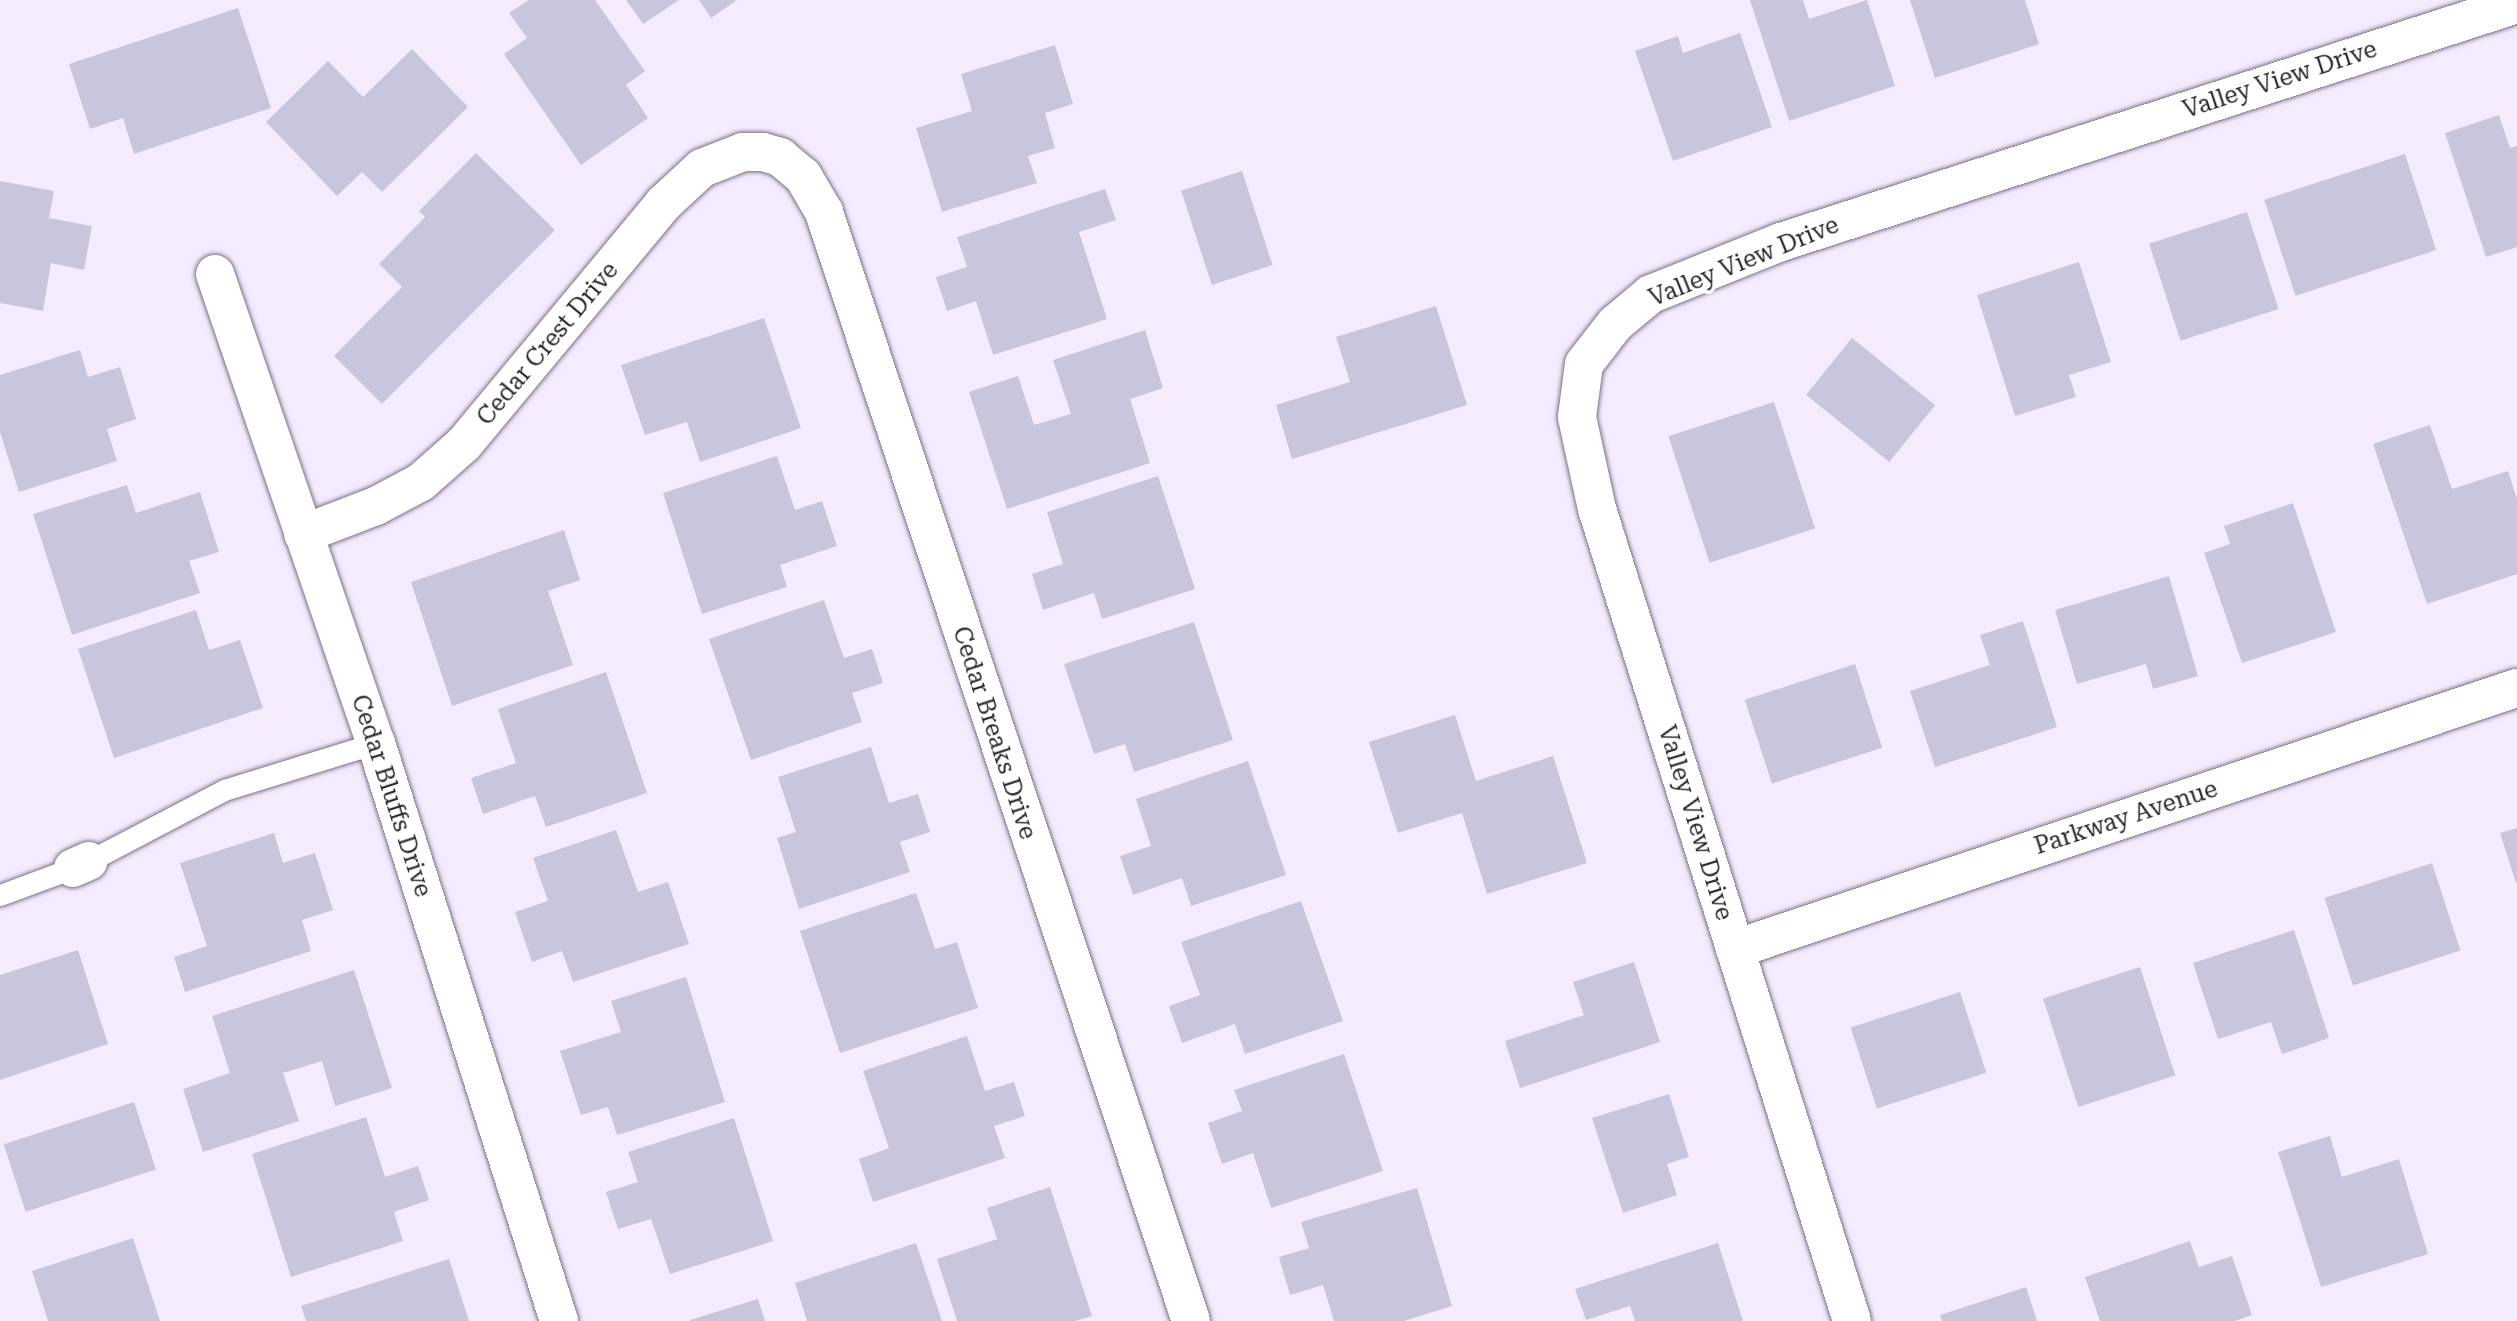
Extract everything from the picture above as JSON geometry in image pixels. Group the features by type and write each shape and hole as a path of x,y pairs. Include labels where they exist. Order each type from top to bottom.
{"street":[{"name":"Valley View Drive","path":"1852,1321 1597,509 1577,416 1584,364 1615,324 1651,294 1781,242 2517,4"},
{"name":"Cedar Crest Drive","path":"303,534 421,482 464,444 684,181 721,158 743,152 780,157"},
{"name":"Cedar Breaks Drive","path":"780,157 803,176 824,212 1191,1321"},
{"name":"Cedar Bluffs Drive","path":"215,275 376,743 559,1321"},
{"name":"Parkway Avenue","path":"1735,949 2517,688"}],"lane":[{"path":"0,895 81,864 224,790 376,743"}],"building":[{"path":"529,0 595,0 645,71 626,85 648,118 581,165 504,54 527,38 509,13"},
{"path":"626,0 679,0 643,24"},
{"path":"699,0 737,0 711,18"},
{"path":"1750,0 1803,0 1809,19 1867,0 1895,86 1789,121"},
{"path":"1910,0 2025,0 2039,44 1935,78"},
{"path":"238,8 271,108 134,154 123,118 90,129 69,64"},
{"path":"1740,33 1772,127 1673,161 1635,51 1678,36 1683,53"},
{"path":"1055,45 1073,104 1045,113 1055,148 1028,156 1037,183 942,212 916,128 972,111 961,74"},
{"path":"412,49 468,107 382,192 362,172 337,196 266,122 328,61 363,97"},
{"path":"2499,115 2510,148 2517,146 2517,247 2486,257 2445,133"},
{"path":"476,153 555,230 382,404 334,356 402,287 379,264 425,217 419,211"},
{"path":"2405,154 2436,250 2295,296 2264,200"},
{"path":"1242,171 1273,265 1212,285 1181,191"},
{"path":"0,181 54,191 49,218 92,226 84,270 51,263 43,311 0,303"},
{"path":"1105,189 1116,220 1079,232 1107,319 993,355 976,301 947,311 936,277 967,267 957,237"},
{"path":"2247,212 2279,309 2181,341 2149,244"},
{"path":"2079,262 2111,362 2069,375 2076,397 2015,416 1977,295"},
{"path":"1436,306 1467,405 1292,459 1276,405 1350,382 1336,337"},
{"path":"764,318 801,428 700,462 687,422 645,435 621,365"},
{"path":"1145,330 1163,388 1130,399 1150,463 1007,509 969,392 1018,376 1034,425 1071,414 1053,360"},
{"path":"1852,338 1935,405 1889,462 1806,395"},
{"path":"80,350 88,377 120,367 136,419 107,429 117,461 19,492 0,432 0,375"},
{"path":"1774,402 1815,528 1710,563 1668,436"},
{"path":"2430,425 2452,489 2508,471 2517,499 2517,574 2427,604 2373,444"},
{"path":"777,456 795,510 822,501 837,546 780,565 787,587 702,614 663,493"},
{"path":"1158,476 1195,589 1102,619 1094,593 1043,610 1032,574 1063,564 1047,512"},
{"path":"127,485 136,513 200,492 219,552 189,561 200,593 72,635 33,514"},
{"path":"2293,503 2336,632 2242,663 2204,553 2230,544 2224,526"},
{"path":"564,530 580,580 548,591 573,665 452,706 411,582"},
{"path":"2169,576 2198,676 2153,689 2146,664 2077,684 2055,610"},
{"path":"824,600 844,658 872,649 883,683 852,693 862,722 751,760 709,639"},
{"path":"196,610 209,650 240,640 263,708 114,758 78,649"},
{"path":"2023,621 2057,727 1935,767 1910,691 1990,665 1980,635"},
{"path":"1194,622 1233,740 1134,772 1125,744 1094,754 1064,664"},
{"path":"1855,664 1882,748 1772,784 1745,700"},
{"path":"606,672 647,793 546,827 535,796 483,814 471,778 516,763 498,709"},
{"path":"1455,715 1476,781 1553,756 1587,863 1487,894 1462,813 1398,833 1369,742"},
{"path":"871,747 889,803 918,794 930,832 900,842 910,872 799,909 777,838 796,832 778,777"},
{"path":"1248,761 1286,875 1191,906 1182,878 1133,895 1120,856 1151,846 1136,799"},
{"path":"2517,828 2517,883 2516,883 2500,833"},
{"path":"616,830 638,892 668,882 689,944 573,982 562,951 532,962 515,912 548,901 533,858"},
{"path":"274,833 283,863 315,853 333,910 302,920 311,951 185,992 174,957 207,946 180,863"},
{"path":"2432,863 2460,950 2353,985 2325,898"},
{"path":"916,893 935,949 957,942 978,1008 840,1053 800,931"},
{"path":"1301,901 1343,1021 1245,1054 1235,1024 1182,1043 1169,1006 1200,995 1181,942"},
{"path":"2294,930 2329,1038 2282,1054 2271,1022 2218,1039 2193,963"},
{"path":"78,950 108,1044 0,1080 0,975"},
{"path":"1634,962 1660,1042 1520,1088 1505,1041 1584,1015 1573,982"},
{"path":"2140,967 2175,1075 2078,1107 2043,999"},
{"path":"354,970 392,1088 335,1106 322,1061 283,1073 299,1121 203,1152 183,1089 230,1073 212,1016"},
{"path":"686,977 725,1102 617,1135 608,1107 581,1115 560,1051 621,1032 611,1001"},
{"path":"1960,992 1986,1073 1877,1108 1851,1028"},
{"path":"967,1036 985,1091 1014,1082 1025,1116 994,1126 1005,1158 873,1202 859,1159 889,1148 863,1071"},
{"path":"1344,1054 1383,1171 1271,1208 1253,1153 1222,1164 1208,1123 1242,1111 1234,1090"},
{"path":"1669,1094 1689,1157 1667,1164 1677,1195 1623,1213 1592,1118"},
{"path":"134,1102 156,1170 26,1212 4,1144"},
{"path":"366,1117 385,1177 418,1166 429,1200 394,1212 403,1241 291,1277 252,1154"},
{"path":"734,1118 773,1241 670,1274 651,1219 618,1229 606,1192 638,1182 628,1152"},
{"path":"2330,1136 2342,1177 2399,1159 2428,1254 2321,1287 2278,1152"},
{"path":"1050,1187 1092,1316 1075,1321 957,1321 937,1259 997,1239 987,1208"},
{"path":"1417,1188 1452,1306 1404,1321 1334,1321 1323,1285 1290,1295 1279,1257 1309,1248 1301,1222"},
{"path":"133,1238 160,1321 48,1321 32,1271"},
{"path":"2190,1241 2199,1267 2232,1256 2252,1315 2235,1321 2100,1321 2085,1277"},
{"path":"916,1243 942,1321 807,1321 795,1283"},
{"path":"1718,1243 1743,1321 1635,1321 1630,1306 1586,1320 1575,1289"},
{"path":"449,1259 469,1321 306,1321 301,1306"},
{"path":"2026,1287 2037,1321 1942,1321 1940,1315"},
{"path":"758,1299 765,1321 690,1321 690,1320"}]}
